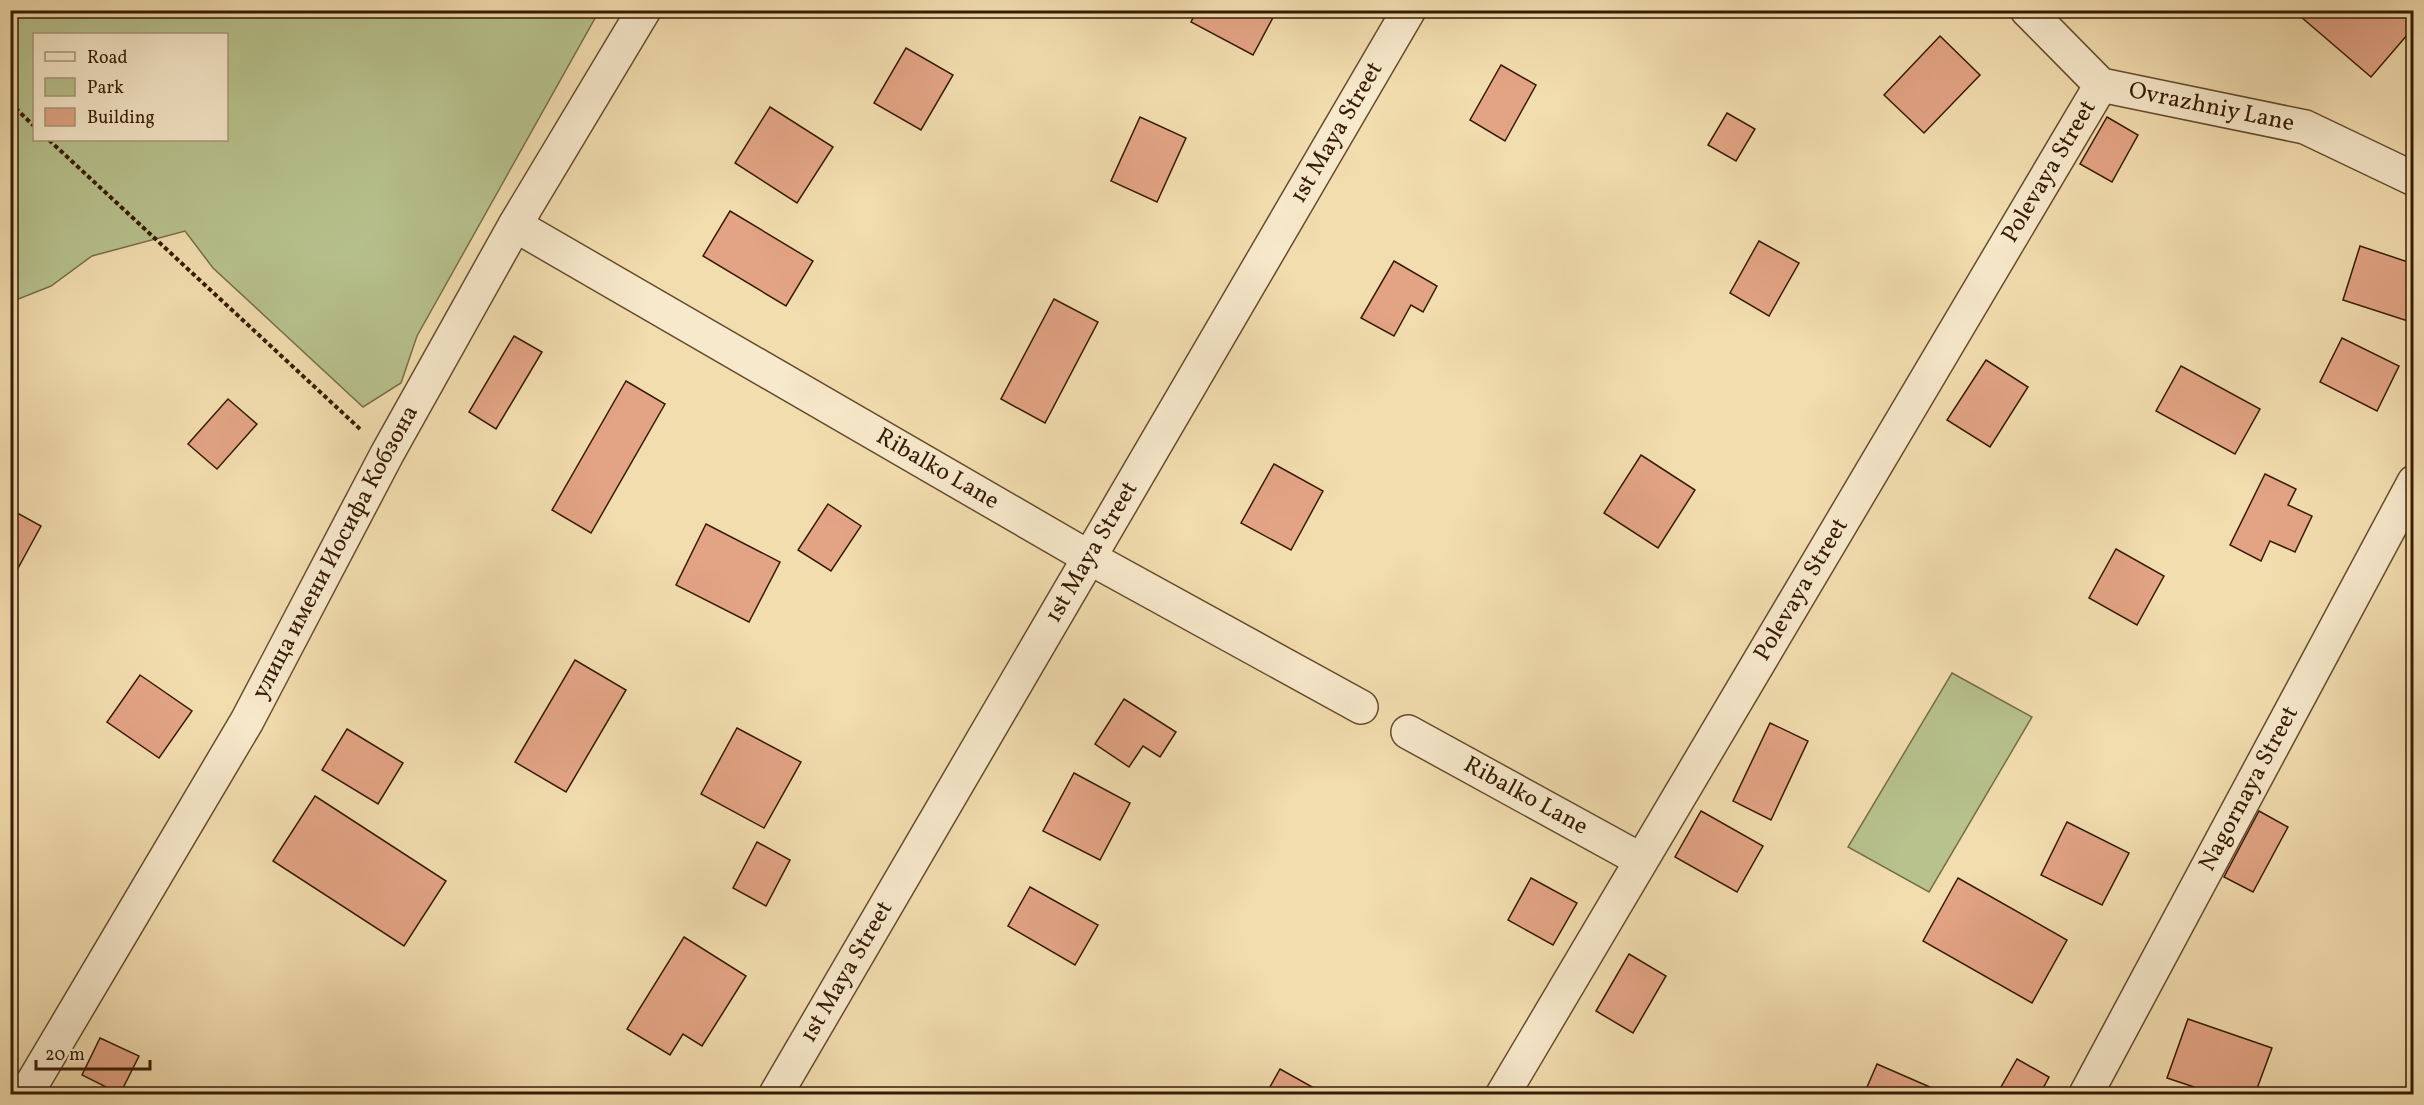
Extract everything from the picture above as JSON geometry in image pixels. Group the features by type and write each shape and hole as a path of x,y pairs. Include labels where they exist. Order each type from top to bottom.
{"street":[{"name":"улица имени Иосифа Кобзона","path":"26,1095 247,721 387,454 516,225 644,10"},
{"name":"1st Maya Street","path":"776,1095 1409,10"},
{"name":"Ovrazhniy Lane","path":"2027,10 2101,84 2305,127 2414,179"},
{"name":"Polevaya Street","path":"1503,1095 2101,84"},
{"name":"Ribalko Lane","path":"516,225 1090,558 1361,707"},
{"name":"Nagornaya Street","path":"2086,1095 2414,482"},
{"name":"Ribalko Lane","path":"1408,732 1641,860"}],"path":[{"path":"10,103 33,125"},
{"path":"49,141 387,454"}],"green space":[{"path":"11,10 599,10 417,336 401,383 363,407 213,268 185,231 92,256 51,286 11,302"},
{"path":"1952,673 2032,717 1929,892 1848,847"}],"building":[{"path":"1197,10 1277,10 1253,55 1191,22"},
{"path":"2293,10 2414,10 2414,27 2371,77"},
{"path":"1940,36 1980,75 1924,133 1884,95"},
{"path":"906,48 953,75 921,130 874,103"},
{"path":"1501,65 1536,85 1505,141 1470,120"},
{"path":"770,107 833,147 797,203 735,163"},
{"path":"1727,113 1755,129 1736,161 1708,145"},
{"path":"1140,117 1186,138 1157,202 1111,181"},
{"path":"2107,117 2138,135 2112,182 2080,164"},
{"path":"730,211 813,261 786,306 703,256"},
{"path":"1759,241 1799,263 1769,316 1730,293"},
{"path":"2360,246 2414,264 2414,323 2343,300"},
{"path":"1394,261 1437,286 1423,312 1411,305 1394,336 1361,318"},
{"path":"1054,299 1098,322 1045,423 1001,399"},
{"path":"514,336 542,352 496,429 469,412"},
{"path":"2342,338 2399,366 2377,411 2320,382"},
{"path":"1986,360 2028,387 1990,447 1947,420"},
{"path":"2181,366 2260,409 2235,454 2156,411"},
{"path":"626,381 665,404 591,533 552,510"},
{"path":"228,399 257,424 217,469 188,444"},
{"path":"1641,455 1695,490 1658,548 1604,513"},
{"path":"1274,464 1323,491 1291,550 1241,523"},
{"path":"2265,474 2296,489 2288,505 2312,516 2295,552 2270,541 2261,561 2230,545"},
{"path":"828,504 861,526 831,571 798,550"},
{"path":"10,509 41,526 11,581 10,581"},
{"path":"706,524 780,562 749,622 676,585"},
{"path":"2116,549 2164,576 2137,625 2089,598"},
{"path":"575,660 626,690 566,792 515,762"},
{"path":"140,675 192,711 159,758 107,722"},
{"path":"1124,699 1176,732 1160,757 1143,746 1129,767 1095,744"},
{"path":"1770,723 1808,741 1771,820 1733,801"},
{"path":"737,728 801,762 764,828 701,794"},
{"path":"347,729 403,763 378,804 322,770"},
{"path":"1074,773 1130,803 1100,860 1043,831"},
{"path":"315,796 446,881 404,946 273,861"},
{"path":"1701,811 1763,846 1737,892 1675,857"},
{"path":"2259,811 2288,827 2253,892 2224,877"},
{"path":"2067,822 2129,853 2102,905 2041,875"},
{"path":"757,842 790,860 766,906 733,888"},
{"path":"1531,878 1577,903 1553,945 1508,920"},
{"path":"1958,878 2067,940 2032,1003 1923,941"},
{"path":"1030,887 1098,925 1075,965 1008,926"},
{"path":"684,937 746,976 702,1046 683,1034 670,1055 627,1029"},
{"path":"1629,954 1666,976 1633,1033 1596,1011"},
{"path":"2188,1019 2272,1048 2255,1094 2215,1094 2167,1078"},
{"path":"100,1038 139,1056 120,1094 82,1075"},
{"path":"2017,1059 2049,1077 2040,1094 1997,1094"},
{"path":"1877,1064 1946,1094 1864,1094"},
{"path":"1280,1069 1314,1088 1310,1094 1266,1094"}]}
